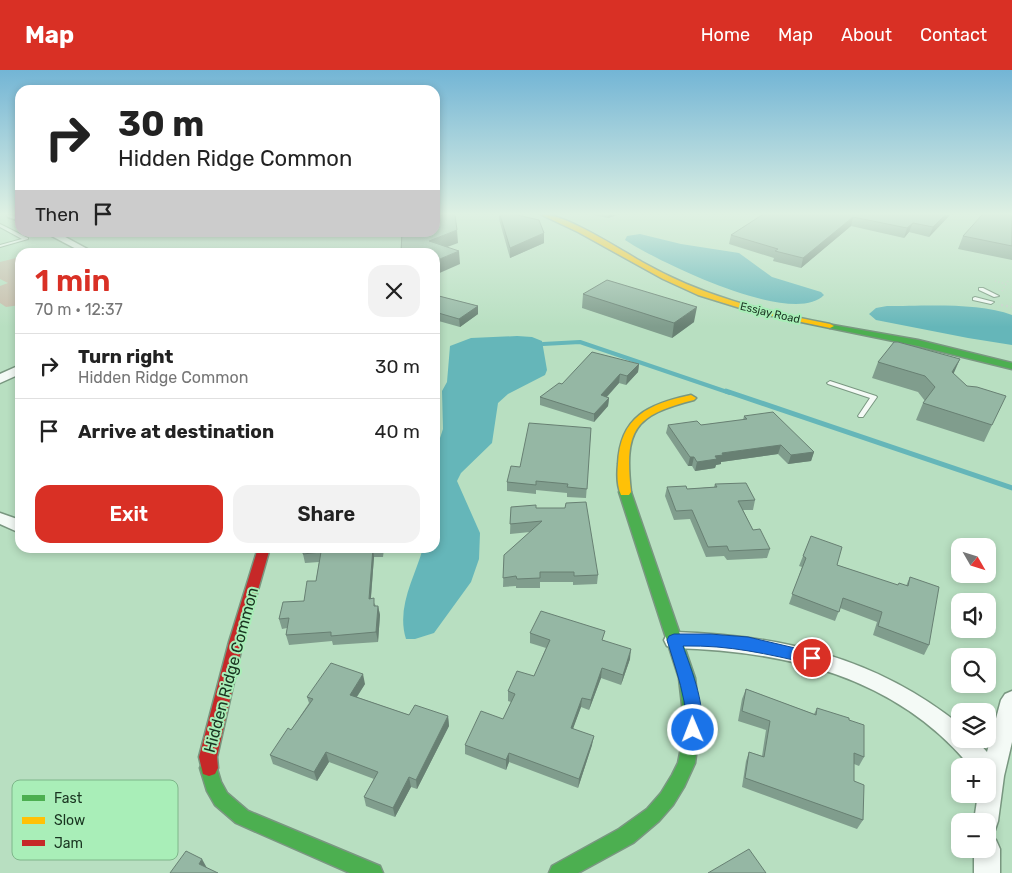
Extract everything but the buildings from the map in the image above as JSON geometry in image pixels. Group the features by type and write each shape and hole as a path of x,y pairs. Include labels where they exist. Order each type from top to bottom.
{"street":[{"name":"Essjay Road","path":"621,252 668,280 727,303 765,313 905,340 1012,366"},
{"path":"0,379 15,372"},
{"path":"559,873 635,830 656,812 676,786 688,758 693,730 692,704 687,678 625,494 621,474 622,455 634,426 644,412 666,402 691,398"},
{"path":"0,518 15,525"},
{"name":"Hidden Ridge Common","path":"263,553 236,642 208,757 208,775 216,794 230,810 242,817 372,873"},
{"path":"674,640 748,643 824,662 879,681 908,697 951,730"},
{"path":"992,758 1012,700"},
{"path":"968,748 977,758"},
{"path":"986,858 987,873"}],"lane":[{"path":"981,289 996,296"},
{"path":"975,299 991,302"},
{"path":"830,383 874,397 861,416"}],"path":[{"path":"995,281 1012,286"},
{"path":"1001,305 1012,307"}],"shaded area":[{"path":"15,258 15,306 6,307 0,303 0,286 8,283 0,279 0,262"}],"water":[{"path":"646,252 739,253 772,277 821,292 824,295 808,303 784,303 756,298 725,288"},
{"path":"887,306 967,306 1012,315 1012,345 876,320 869,314 876,308"},
{"path":"517,336 532,337 542,341 547,370 545,375 508,394 498,403 492,443 461,473 457,481 480,533 479,559 471,582 434,633 415,639 406,639 403,615 408,592 421,553 440,553 442,391 447,382 450,346 471,338"}],"waterway":[{"path":"543,344 580,342 730,393"},
{"path":"726,391 1012,488"}],"traffic: fast":[{"path":"830,326 918,343 1012,366"},
{"path":"559,873 626,836 653,815 667,799 678,781 686,763 690,743 692,722 687,678 625,492"},
{"path":"209,768 213,785 221,799 242,817 373,873"}],"traffic: slow":[{"path":"620,252 666,278 718,300 793,319 830,326"},
{"path":"625,492 624,454 627,439 633,427 642,416 655,408 691,398"}],"traffic: jam":[{"path":"209,768 208,757 236,642 263,553"}],"route":[{"path":"693,730 692,704 687,678 674,640 748,643 812,658"}]}
